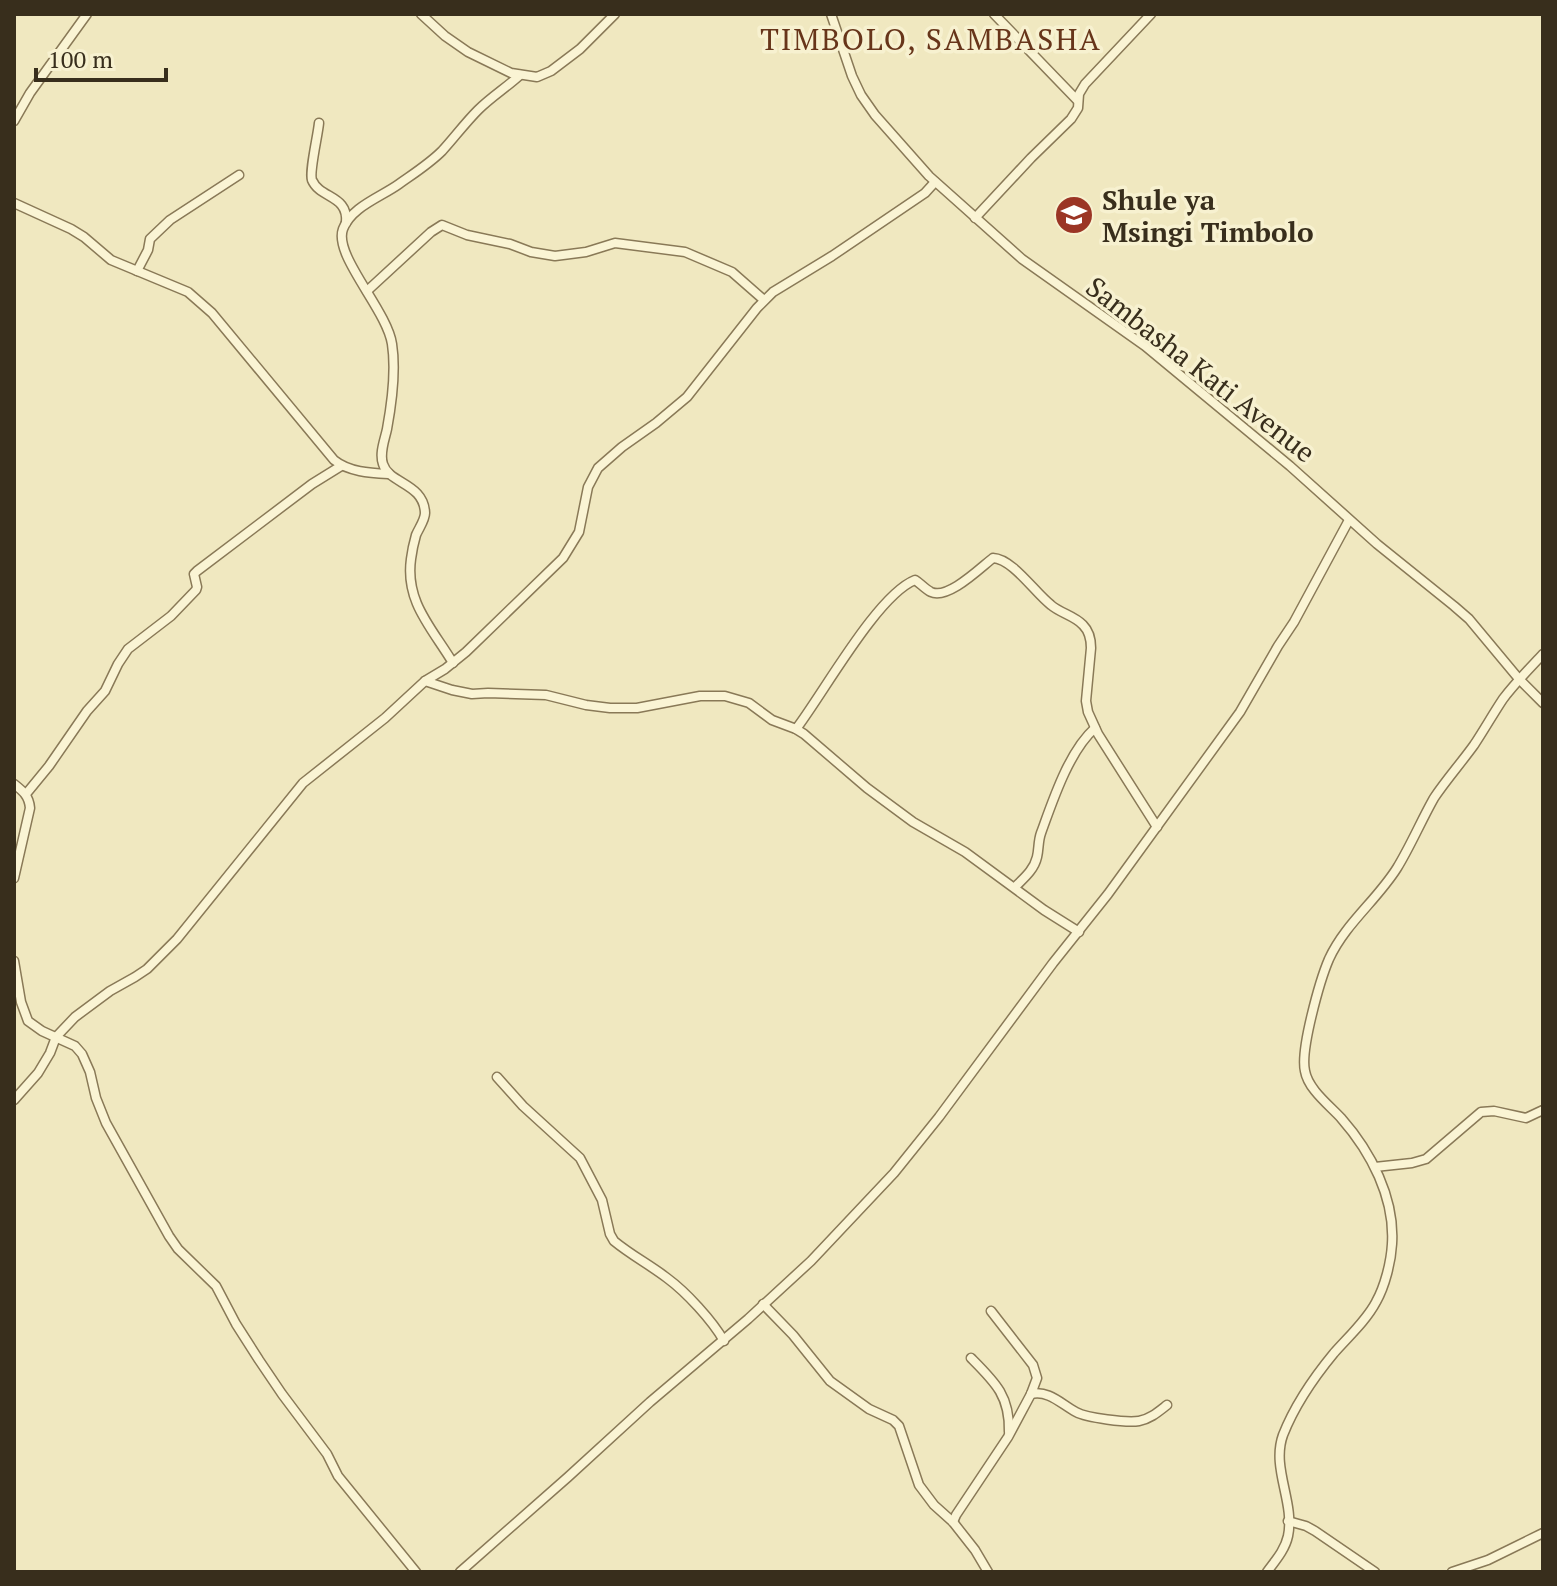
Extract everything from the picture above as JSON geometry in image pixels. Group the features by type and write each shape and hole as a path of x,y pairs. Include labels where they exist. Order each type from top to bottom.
{"street":[{"path":"14,121 30,93 87,14"},
{"path":"421,14 468,52 498,68 537,77 551,71 580,49 615,14"},
{"name":"Sambasha Kati Avenue","path":"831,14 861,95 935,182 1040,274 1145,346 1469,619 1543,703"},
{"path":"994,14 1077,100"},
{"path":"975,218 1071,119 1078,108 1077,100 1085,84 1151,14"},
{"path":"346,223 359,209 433,159 479,109 520,75"},
{"path":"319,123 312,179 345,209 346,223 341,237 343,247 348,261 380,311 392,341 392,378 382,464 390,474 415,491 423,503 425,515 411,557 413,595 453,663"},
{"path":"137,271 150,239 160,229 239,175"},
{"path":"14,1100 46,1062 56,1037 75,1017 135,977 177,939 303,783 385,718 425,681 453,663 569,551 579,532 588,487 598,468 687,397 764,300 925,193 935,182"},
{"path":"14,203 71,229 111,260 188,292 212,313 341,466 390,474"},
{"path":"367,291 442,225 467,235 555,256 586,252 615,243 685,252 732,272 764,300"},
{"path":"26,794 105,691 128,649 171,616 196,590 194,574 312,484 341,466"},
{"path":"460,1572 669,1385 724,1341 811,1261 894,1173 1079,932 1240,712 1294,622 1349,520"},
{"path":"796,729 867,626 905,585 915,580 932,592 944,593 996,558 1001,559 1047,603 1086,628 1091,642 1086,701 1088,712 1157,827"},
{"path":"1267,1572 1288,1538 1279,1459 1286,1427 1315,1378 1378,1299 1392,1243 1382,1185 1375,1167 1344,1121 1310,1082 1305,1071 1306,1046 1324,973 1345,931 1397,869 1436,795 1519,679 1543,654"},
{"path":"425,681 472,694 546,695 610,708 637,708 700,696 725,696 749,703 772,720 796,729 913,822 965,852 1079,932"},
{"path":"1015,887 1036,862 1041,833 1059,788 1083,739 1095,728"},
{"path":"14,784 26,794 30,808 14,878"},
{"path":"14,961 21,1002 28,1021 75,1046 82,1054 106,1123 169,1236 216,1286 264,1368 327,1454 338,1476 416,1572"},
{"path":"497,1077 523,1106 580,1158 602,1200 614,1241 671,1281 706,1316 724,1341"},
{"path":"1375,1167 1426,1159 1481,1112 1494,1111 1526,1118 1543,1110"},
{"path":"763,1304 830,1381 899,1426 919,1485 934,1505 953,1522 988,1572"},
{"path":"953,1522 985,1468 1008,1437 1037,1378 1033,1365 991,1311"},
{"path":"971,1358 998,1386 1004,1397 1009,1415 1008,1437"},
{"path":"1031,1394 1048,1395 1084,1415 1132,1421 1152,1416 1167,1405"},
{"path":"1288,1521 1315,1531 1375,1572"},
{"path":"1452,1572 1488,1560 1543,1533"}],"place":[{"name":"Shule ya Msingi Timbolo","path":"1074,215"}],"district":[{"name":"TIMBOLO, SAMBASHA","path":"931,39"}]}
